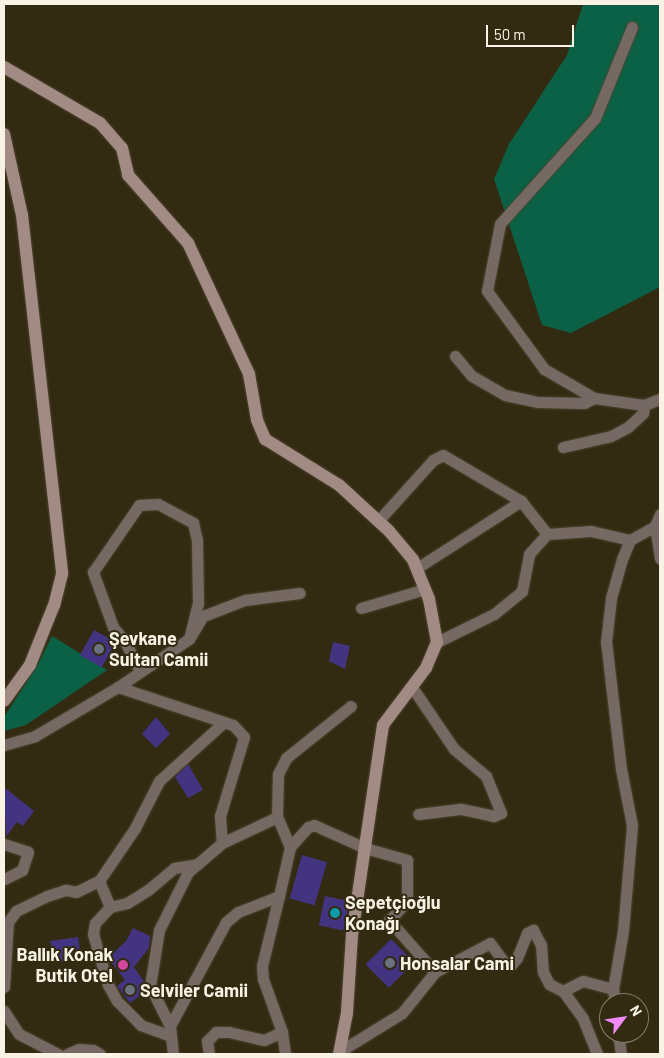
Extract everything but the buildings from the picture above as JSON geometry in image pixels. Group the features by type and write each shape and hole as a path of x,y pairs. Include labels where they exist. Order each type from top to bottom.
{"main road":[{"path":"4,67 100,122 122,148 128,175 188,242 249,374 257,420 265,439 340,485 378,521 417,568 425,589 437,642 412,687 383,725 352,935 342,1053"},
{"path":"4,134 22,215 62,574 54,605 30,665 4,701"}],"street":[{"path":"632,27 595,118 500,224 487,291 544,369 594,398 644,405 660,400"},
{"path":"455,356 472,376 505,395 538,402 584,403 594,398"},
{"path":"563,447 611,436 643,413 644,405"},
{"path":"378,521 433,460 443,455 521,500 547,534"},
{"path":"417,568 521,500"},
{"path":"140,671 125,641 113,627 93,572 139,506 158,504 193,523 197,540 198,603 189,639"},
{"path":"660,514 655,526 660,559"},
{"path":"437,642 494,614 522,591 529,554 547,534 591,532 630,540 655,526"},
{"path":"614,993 623,931 632,825 621,769 606,642 611,598 630,540"},
{"path":"361,608 425,589"},
{"path":"4,745 35,736 118,687 189,639 203,616 244,600 300,593"},
{"path":"118,687 233,725 244,737 220,816 222,843"},
{"path":"412,687 454,749 486,776 501,813 494,816 460,808 418,814"},
{"path":"290,847 277,817 278,774 286,758 351,706"},
{"path":"4,987 5,943 8,922 16,911 47,896 66,890 76,892 99,881 135,828 159,781 224,722"},
{"path":"173,1054 170,1031 150,986 159,930 188,872 222,843 277,817"},
{"path":"285,1054 282,1032 263,978 262,966 290,847 308,827 314,825 365,848 407,860 407,901 389,920 435,972"},
{"path":"4,844 28,852 22,870 4,879"},
{"path":"170,1031 142,1025 117,1001 108,985 93,934 95,923 110,907 127,902 148,890 174,868 198,864"},
{"path":"99,881 110,907"},
{"path":"170,1031 226,922 238,912 279,896"},
{"path":"342,1053 402,1013 435,972 490,943 503,961 511,964 518,958 527,933 533,930 541,945 543,972 549,984 563,992 583,1019 597,1054"},
{"path":"563,992 583,980 613,989"},
{"path":"4,1011 19,1034 58,1054"},
{"path":"209,1054 207,1041 216,1032 229,1032 264,1040 282,1032"},
{"path":"67,1054 78,1049 93,1050 100,1054"}],"green space":[{"path":"583,4 660,4 660,287 571,333 542,325 494,179 509,144 567,55"},
{"path":"52,636 107,670 26,725 4,731 4,717 37,666"}],"place":[{"name":"Şevkane Sultan Camii","path":"99,649"},
{"name":"Sepetçioğlu Konağı","path":"335,913"},
{"name":"Honsalar Cami","path":"390,963"},
{"name":"Ballık Konak Butik Otel","path":"123,965"},
{"name":"Selviler Camii","path":"130,990"}]}
